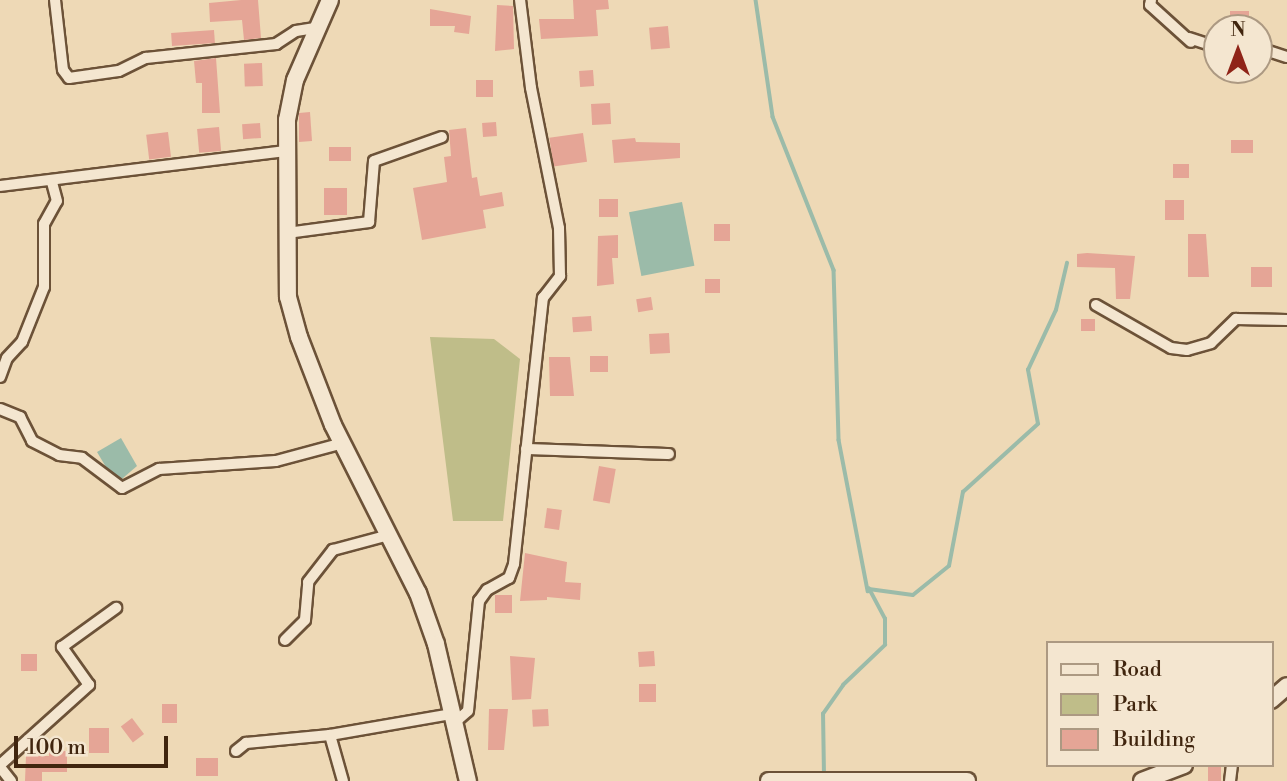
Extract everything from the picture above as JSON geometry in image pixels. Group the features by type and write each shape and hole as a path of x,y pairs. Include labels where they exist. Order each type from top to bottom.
{"main road":[{"path":"330,0 290,100 287,151 288,297 299,337 343,443 389,536 436,644 468,781"},
{"path":"1273,698 1287,686"},
{"path":"1142,781 1179,767"},
{"path":"769,781 967,781"}],"street":[{"path":"55,0 63,71 69,78 119,72 146,58 276,44 296,31 320,27"},
{"path":"236,751 246,743 330,735 453,718 468,711 479,601 486,590 509,578 514,564 543,298 560,276 562,252 531,88 520,0"},
{"path":"1151,0 1150,5 1191,42 1203,44"},
{"path":"1183,26 1191,42"},
{"path":"287,233 369,222 374,161 442,137"},
{"path":"0,186 52,182 287,151"},
{"path":"0,377 7,358 22,342 44,287 44,224 57,201 52,182"},
{"path":"1096,305 1171,348 1187,350 1211,342 1236,319 1287,320"},
{"path":"0,409 20,417 32,441 59,455 82,458 122,488 159,469 276,461 343,443"},
{"path":"526,449 669,454"},
{"path":"285,640 305,620 308,582 333,550 389,536"},
{"path":"11,781 0,766 89,685 62,647 116,608"},
{"path":"330,735 343,781"}],"green space":[{"path":"430,337 494,339 520,359 503,521 453,521"}],"shaded area":[{"path":"682,202 694,266 641,276 629,212"},
{"path":"121,438 137,466 116,484 97,452"}],"building":[{"path":"258,0 261,38 244,40 242,20 210,22 209,3"},
{"path":"573,0 608,0 609,9 596,10 598,36 541,39 539,19 574,19"},
{"path":"497,5 513,6 514,49 495,51"},
{"path":"430,9 471,16 469,34 454,32 455,26 430,26"},
{"path":"1230,11 1249,11 1249,14 1230,14"},
{"path":"668,26 670,48 651,50 649,28"},
{"path":"214,30 215,43 172,46 171,33"},
{"path":"216,58 220,113 202,113 202,83 196,83 194,61"},
{"path":"262,63 263,86 245,87 244,64"},
{"path":"593,70 594,86 580,87 579,71"},
{"path":"476,80 493,80 493,97 476,97"},
{"path":"610,103 611,124 592,125 591,104"},
{"path":"310,112 312,141 299,142 299,113"},
{"path":"496,122 497,136 483,137 482,123"},
{"path":"260,123 261,138 243,139 242,124"},
{"path":"219,127 221,151 199,153 197,129"},
{"path":"466,128 472,178 477,177 480,196 502,192 504,206 483,210 486,228 422,240 413,188 447,182 444,157 451,156 449,130"},
{"path":"168,132 171,157 149,159 146,135"},
{"path":"583,133 587,162 553,166 549,138"},
{"path":"635,138 636,142 680,143 680,158 614,163 612,140"},
{"path":"1231,140 1253,140 1253,153 1231,153"},
{"path":"329,147 351,147 351,161 329,161"},
{"path":"1173,164 1189,164 1189,178 1173,178"},
{"path":"324,188 347,188 347,215 324,215"},
{"path":"599,199 618,199 618,217 599,217"},
{"path":"1165,200 1184,200 1184,220 1165,220"},
{"path":"714,224 730,224 730,241 714,241"},
{"path":"1188,234 1206,234 1209,277 1188,277"},
{"path":"618,235 618,258 612,258 614,284 597,286 598,236"},
{"path":"1077,254 1135,256 1130,299 1116,299 1115,268 1077,267"},
{"path":"1251,267 1272,267 1272,287 1251,287"},
{"path":"705,279 720,279 720,293 705,293"},
{"path":"651,297 653,310 638,312 636,299"},
{"path":"591,316 592,331 573,332 572,317"},
{"path":"1081,319 1095,319 1095,331 1081,331"},
{"path":"669,333 670,353 650,354 649,334"},
{"path":"590,356 608,356 608,372 590,372"},
{"path":"549,357 570,357 574,396 550,396"},
{"path":"599,466 616,469 610,503 593,500"},
{"path":"547,508 562,510 559,530 544,528"},
{"path":"525,553 567,562 565,582 581,583 580,600 547,597 547,600 520,601"},
{"path":"495,595 512,595 512,613 495,613"},
{"path":"654,651 655,666 639,667 638,652"},
{"path":"21,654 37,654 37,671 21,671"},
{"path":"510,656 535,658 531,699 512,700"},
{"path":"639,684 656,684 656,702 639,702"},
{"path":"162,704 177,704 177,723 162,723"},
{"path":"489,709 508,709 504,750 488,750"},
{"path":"548,709 549,726 533,727 532,710"},
{"path":"132,718 144,734 133,742 121,726"},
{"path":"89,728 109,728 109,753 89,753"},
{"path":"49,751 67,751 67,772 42,772 42,781 25,781 26,756 49,756"},
{"path":"196,758 218,758 218,776 196,776"},
{"path":"1208,767 1221,767 1221,781 1208,781"}],"waterway":[{"path":"756,0 773,117 834,270 839,440 868,591"},
{"path":"869,589 913,595 949,566 963,492 1038,424 1028,370 1056,310 1067,263"},
{"path":"824,776 823,714 843,685 885,645 885,619 869,589"}]}
